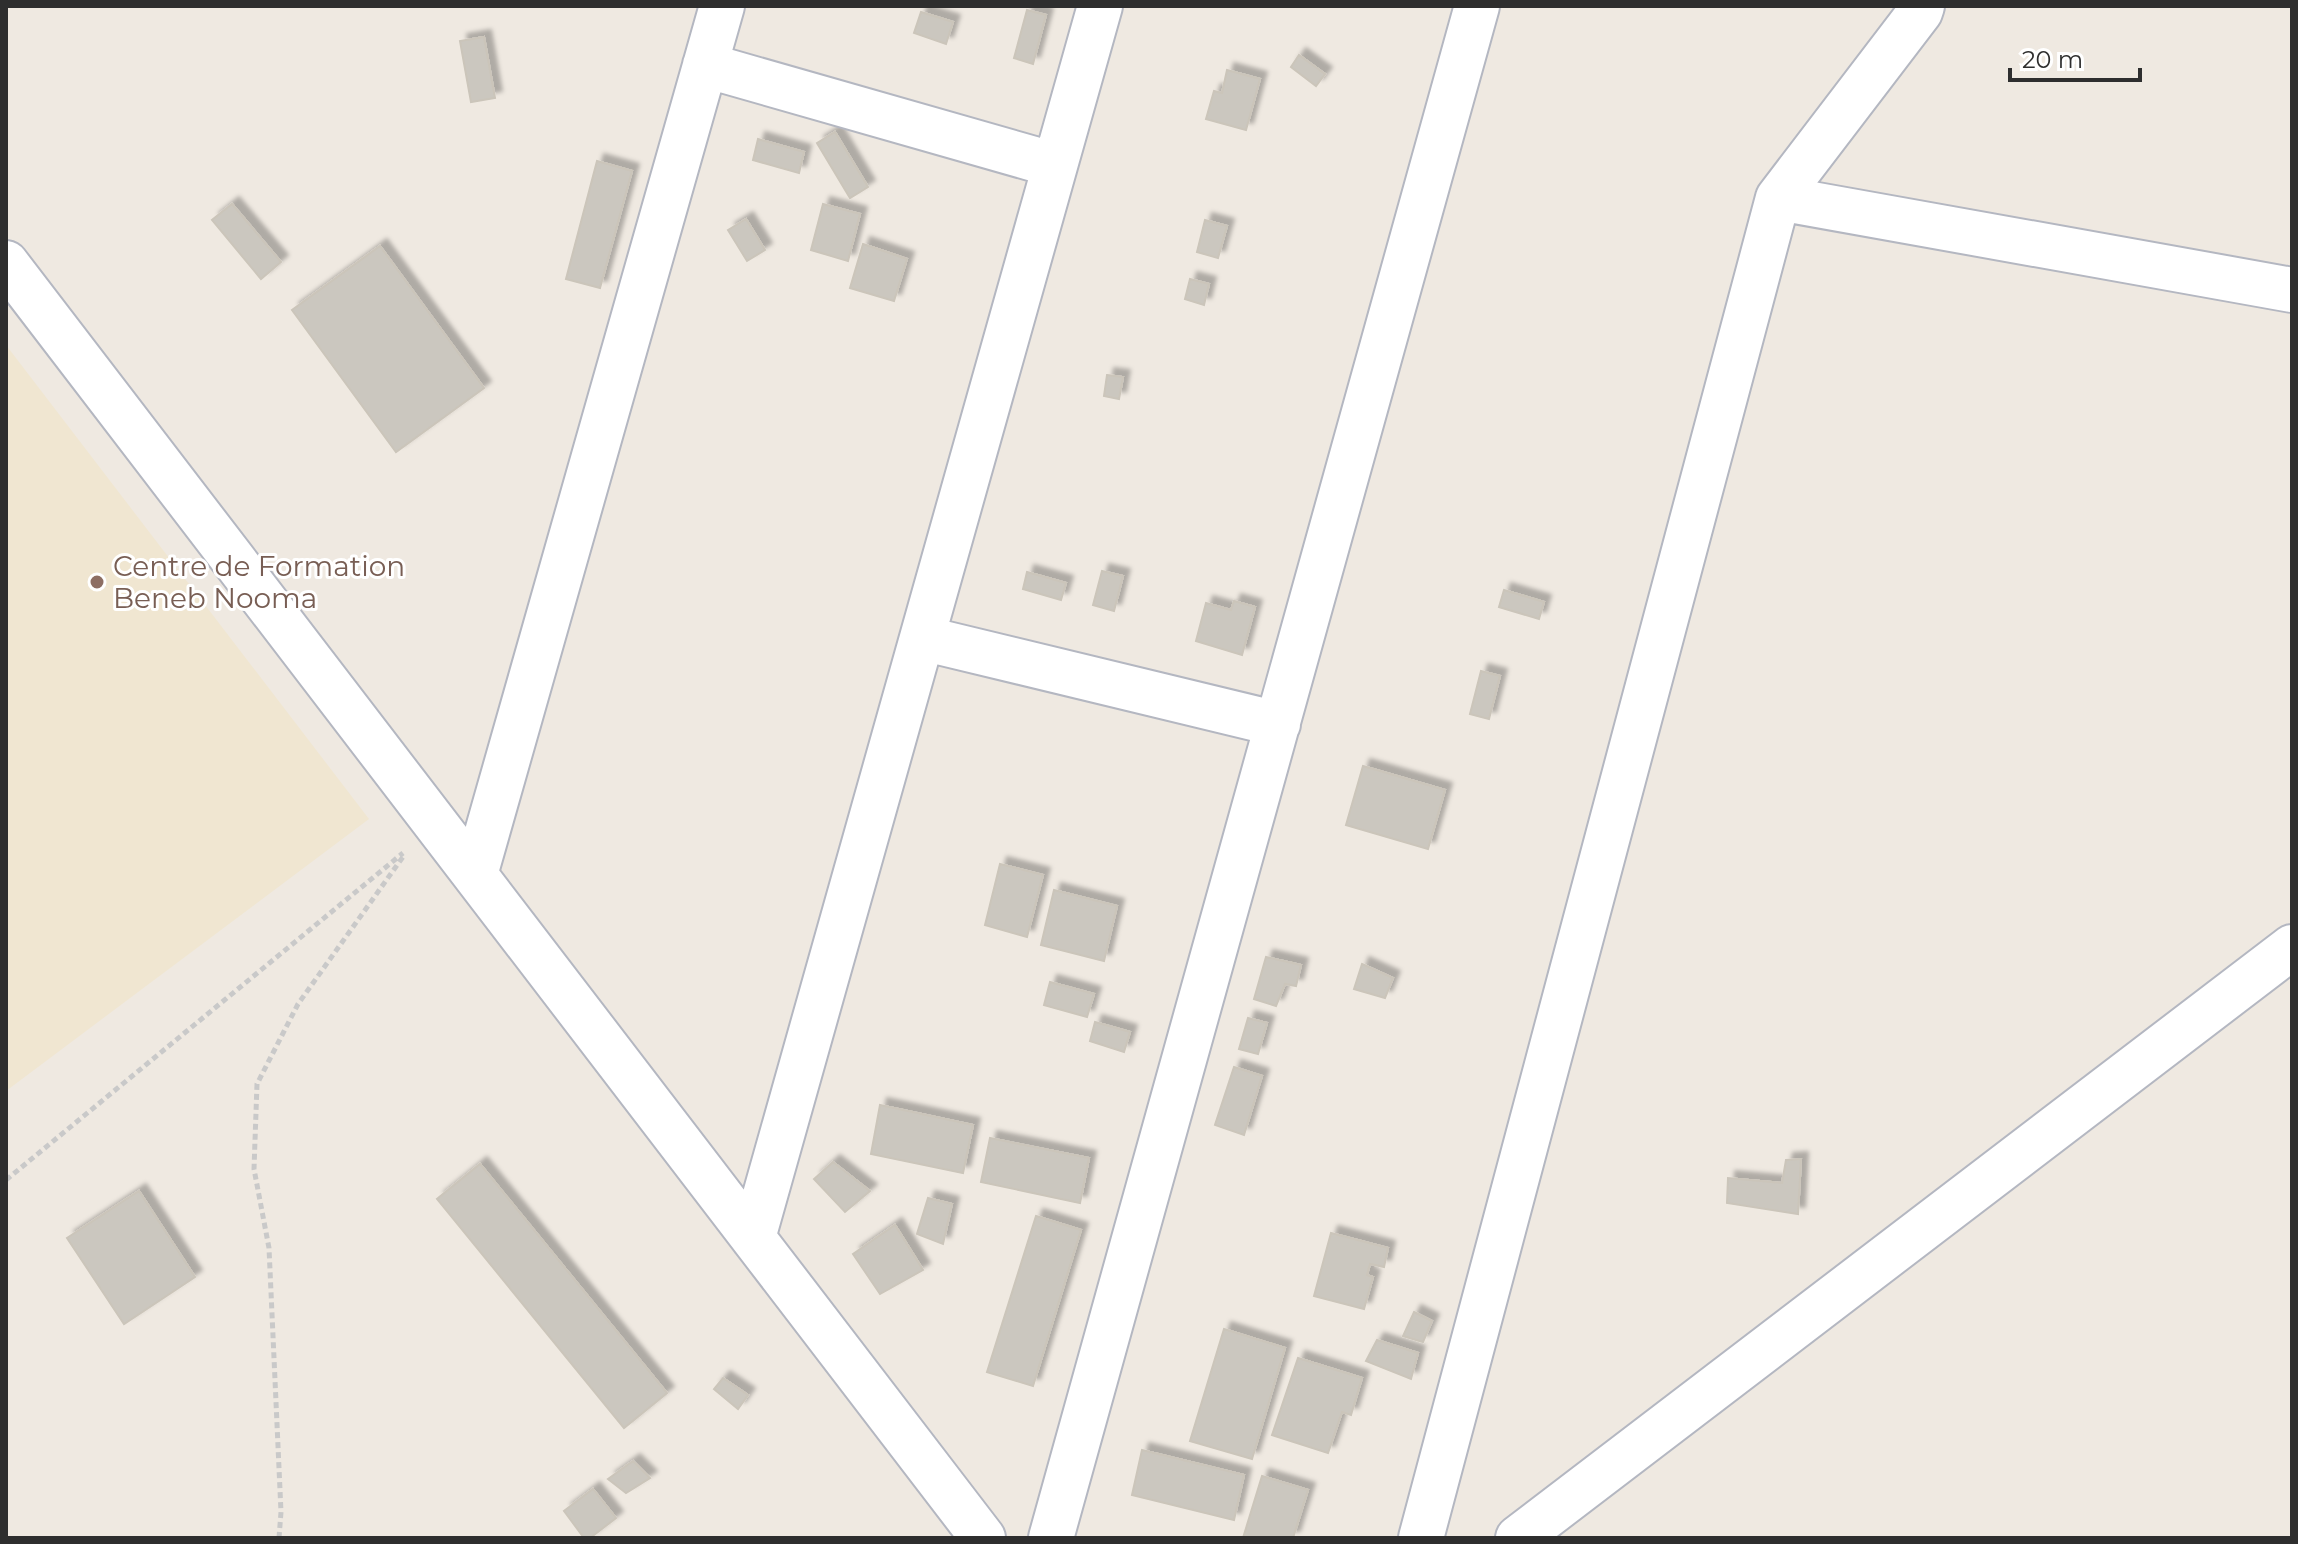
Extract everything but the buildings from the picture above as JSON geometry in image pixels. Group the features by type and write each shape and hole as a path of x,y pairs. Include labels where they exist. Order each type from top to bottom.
{"street":[{"path":"475,875 722,6"},
{"path":"753,1238 1100,6"},
{"path":"1051,1538 1477,6"},
{"path":"1421,1538 1778,198 1922,6"},
{"path":"705,65 1055,165"},
{"path":"1778,198 2292,290"},
{"path":"6,263 983,1538"},
{"path":"922,638 1278,724"},
{"path":"1518,1538 2292,947"}],"path":[{"path":"6,1180 410,847 298,1004 257,1084 254,1169 269,1248 281,1512 279,1538"}],"shaded area":[{"name":"Centre de Formation Beneb Nooma","path":"6,345 369,819 6,1091"}],"place":[{"name":"Centre de Formation Beneb Nooma","path":"97,582"}]}
